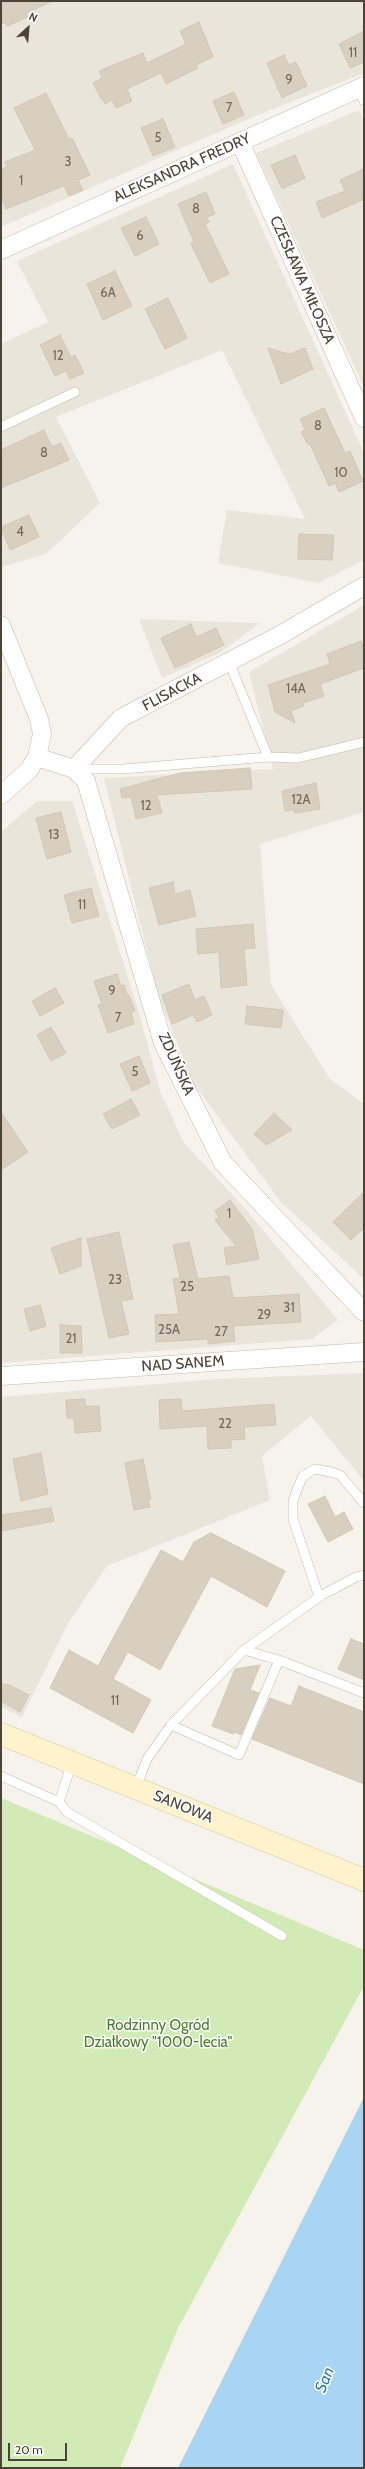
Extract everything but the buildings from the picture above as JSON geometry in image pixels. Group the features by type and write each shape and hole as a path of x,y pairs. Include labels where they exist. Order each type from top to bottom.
{"main road":[{"name":"SANOWA","path":"1,1734 364,1880"}],"street":[{"name":"ALEKSANDRA FREDRY","path":"1,250 240,142 362,92"},
{"name":"CZESŁAWA MIŁOSZA","path":"240,142 364,418"},
{"name":"FLISACKA","path":"74,769 121,718 282,634 364,586"},
{"path":"1,795 29,770 37,757 42,734 39,719 3,635"},
{"path":"37,757 74,769"},
{"name":"ZDUŃSKA","path":"74,769 86,781 163,1042 224,1163 364,1312"},
{"name":"NAD SANEM","path":"1,1376 364,1352"}],"lane":[{"path":"1,427 75,392"},
{"path":"229,662 268,757"},
{"path":"74,769 123,769 268,757 298,758 364,742"},
{"path":"319,1597 292,1519 293,1501 303,1476 315,1469 340,1475 364,1503"},
{"path":"136,1788 147,1759 171,1725 244,1650 319,1597 356,1577 364,1576"},
{"path":"244,1650 279,1660 364,1693"},
{"path":"171,1725 239,1755 279,1660"},
{"path":"59,1802 72,1762"},
{"path":"1,1776 59,1802 67,1812 282,1936"}],"shaded area":[{"path":"1,1 364,1 364,73 260,114 1,227"},
{"path":"359,110 364,121 364,387 256,153"},
{"path":"233,164 364,453 364,560 319,583 218,563 227,510 305,519 222,350 56,417 100,503 46,554 1,567 1,344 48,322 17,261"},
{"path":"364,605 364,812 260,844 271,985 330,1079 364,1104 364,1279 281,1202 193,1083 158,995 104,778 273,769 249,672"},
{"path":"139,619 260,623 220,653 162,678"},
{"path":"37,801 72,801 138,1009 160,1091 184,1143 242,1205 338,1320 312,1339 1,1363 1,832"},
{"path":"364,1373 364,1481 311,1416 262,1456 270,1500 107,1566 68,1623 22,1717 1,1707 1,1397 217,1379"}],"green space":[{"name":"Rodzinny Ogród Działkowy \"1000-lecia\"","path":"1,1798 364,1950 364,1986 178,2328 120,2468 1,2468"}],"water":[{"name":"San","path":"364,2097 364,2468 178,2468"}]}
